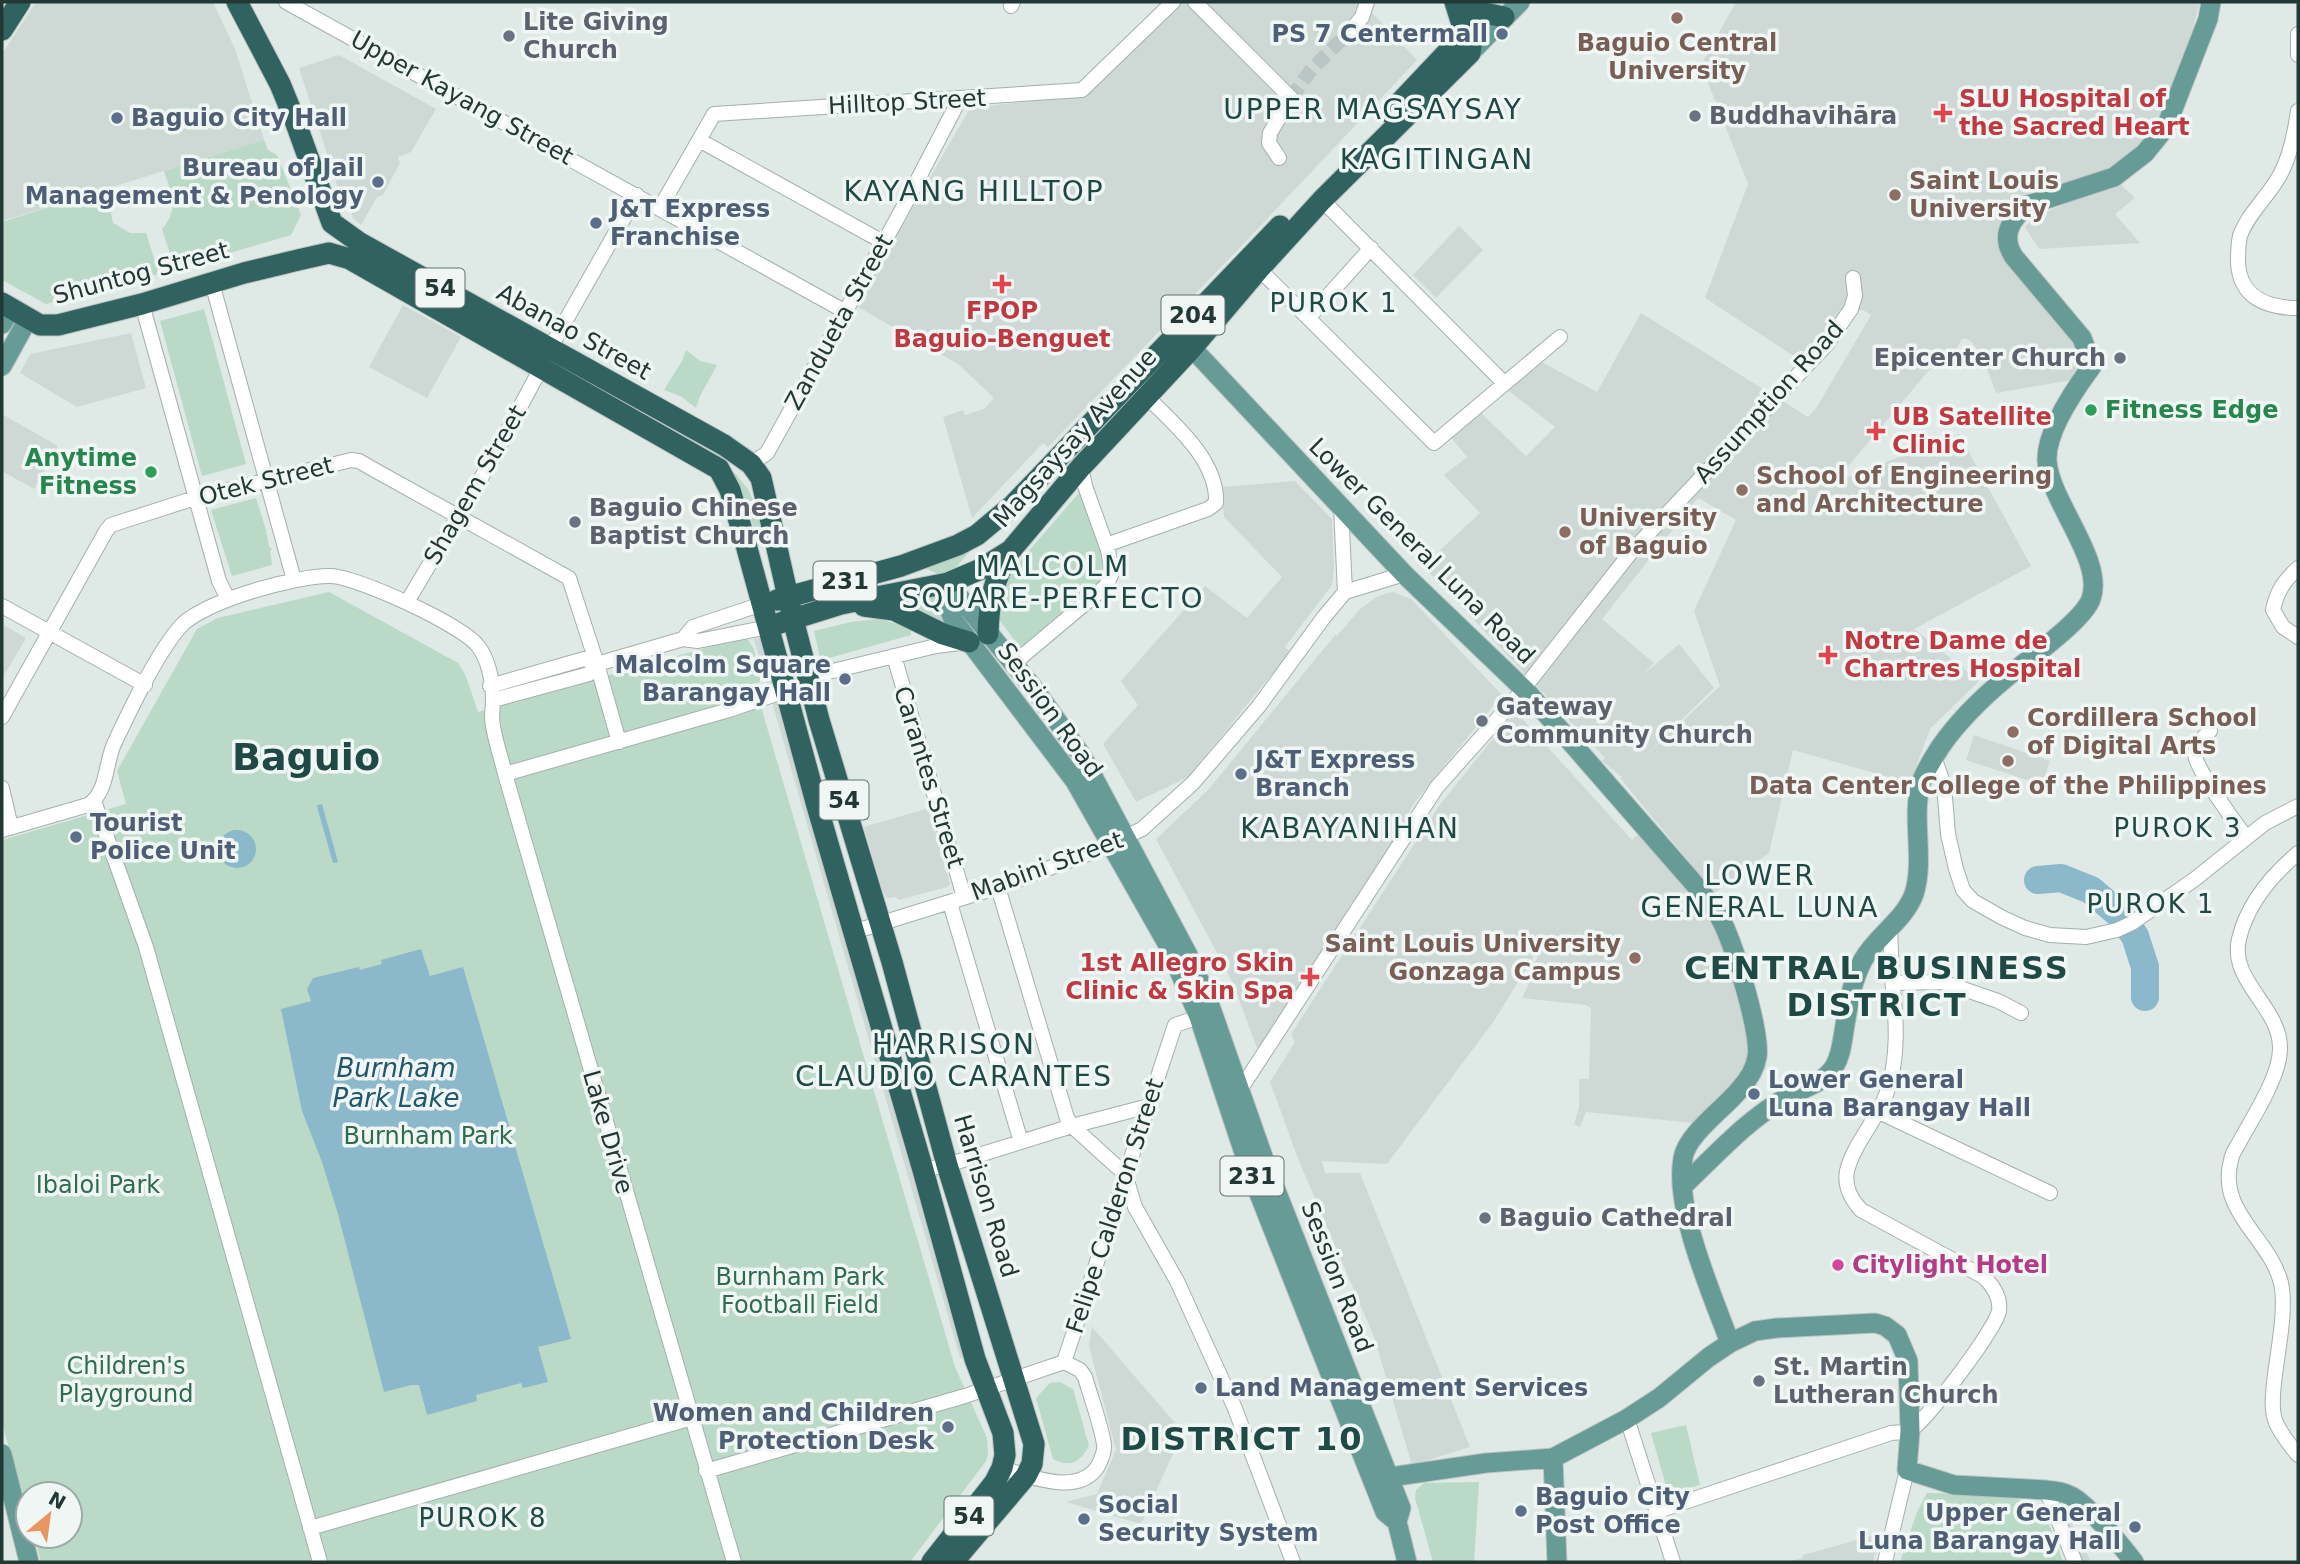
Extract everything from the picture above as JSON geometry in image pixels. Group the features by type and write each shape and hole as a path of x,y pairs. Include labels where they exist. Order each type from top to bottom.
{"highway":[{"path":"2,30 20,2"},
{"path":"237,2 295,118 332,223"},
{"name":"Magsaysay Avenue","path":"768,626 841,604 948,583 981,569 1011,550 1080,467 1192,348 1322,200 1477,15"},
{"name":"Magsaysay Avenue","path":"762,604 901,566 958,545 977,535 1013,506 1477,15"},
{"name":"Shuntog Street","path":"298,260 321,242 332,223"},
{"name":"Abanao Street","path":"332,223 441,299 546,358 719,469 730,490 768,626"},
{"name":"Shuntog Street","path":"11,314 40,325 58,326 298,260 329,253 350,259"},
{"name":"Abanao Street","path":"350,259 441,299"},
{"name":"Abanao Street","path":"546,358 714,439 751,464"},
{"name":"54","path":"751,464 761,478 793,619"},
{"path":"901,566 948,583 998,529 1013,506"},
{"path":"841,604 894,610 943,634 978,638 996,576 1011,550"},
{"name":"Harrison Road","path":"793,619 947,1165 1034,1444 1032,1464 1026,1476 953,1562"},
{"name":"54","path":"768,626 975,1359 1005,1444 1002,1468 995,1482 932,1562"}],"main road":[{"path":"1477,15 1520,2"},
{"path":"1682,1187 1777,1103 1819,1081 1832,1070 1839,1059 1851,990 1858,972 1877,941 1901,917 1913,895 1917,878 1921,783 1934,757 1961,720 2004,679 2078,617 2089,604 2093,595 2090,568 2075,527 2051,478 2047,459 2049,441 2055,427 2092,366 2082,338 2010,251 2007,233 2017,214 2028,205 2114,177 2145,153 2166,127 2208,19 2211,2"},
{"path":"2,366 11,314"},
{"name":"Lower General Luna Road","path":"1192,348 1404,574 1525,691 1711,903 1721,919 1754,1019 1757,1056 1754,1067 1739,1091 1688,1143 1683,1157 1682,1187 1687,1218 1731,1343"},
{"name":"Session Road","path":"948,583 947,604 954,621 1013,664 1082,755 1199,1017 1250,1171 1385,1512 1397,1522"},
{"name":"Session Road","path":"978,638 1018,704 1119,841 1188,955 1208,1000 1266,1165 1401,1507 1397,1522 1406,1561"},
{"path":"1390,1477 1486,1463 1553,1458 1659,1398 1709,1357 1755,1331 1875,1323 1885,1326 1896,1335 1906,1354 1910,1431 1907,1470 1954,1485 2046,1490 2073,1497 2092,1514 2134,1562"},
{"path":"2,1454 29,1562"},
{"path":"1553,1458 1557,1562"}],"street":[{"name":"Upper Kayang Street","path":"286,2 846,312"},
{"name":"Hilltop Street","path":"660,208 714,114 1082,90 1173,2"},
{"path":"1195,2 1291,98 1270,133 1269,143 1279,159"},
{"path":"1353,28 1362,18 1367,2"},
{"path":"2298,34 2298,55"},
{"name":"Zandueta Street","path":"751,464 767,453 956,106 956,99"},
{"path":"2298,111 2288,158 2271,192 2250,218 2240,236 2238,254 2239,278 2249,292 2277,308 2298,308"},
{"path":"699,140 883,242"},
{"name":"Shagem Street","path":"407,602 490,463 637,195"},
{"path":"1322,200 1504,383"},
{"path":"1308,318 1371,248"},
{"path":"1259,269 1434,443 1559,337"},
{"name":"Assumption Road","path":"1240,1090 1437,787 1517,696 1525,691 1632,551 1828,344 1851,309 1855,296 1853,278"},
{"path":"212,282 294,580"},
{"path":"142,304 219,582 228,599"},
{"path":"1106,545 1208,509 1216,503 1217,490 1209,468 1198,450 1146,396"},
{"name":"Otek Street","path":"2,717 111,525 265,479 339,462 359,461 569,578 619,743"},
{"path":"1013,664 1107,586 1112,573 1106,545 1080,467"},
{"path":"1341,507 1345,592 1404,574"},
{"path":"2298,568 2284,581 2277,593 2273,610 2283,626 2298,637"},
{"name":"Lake Drive","path":"94,801 101,792 113,747 176,631 192,615 228,599 294,580 346,577 407,602 466,635 478,645 488,666 492,717 505,774 686,1419 706,1471 734,1562"},
{"name":"Mabini Street","path":"853,932 998,887 1119,841 1142,829 1194,783 1259,706 1345,592"},
{"path":"683,639 693,627 762,604"},
{"path":"2,606 145,685"},
{"path":"492,693 584,659 597,664 683,639 698,641 768,626"},
{"path":"808,677 978,638"},
{"name":"Carantes Street","path":"894,656 964,897"},
{"path":"505,774 619,743 785,691"},
{"path":"2210,731 2200,741 2195,751 2195,760 2228,814 2246,837"},
{"path":"1934,757 1944,785 1948,834 1963,890 1973,901 2014,923 2050,935 2086,937 2125,926 2195,879 2265,823 2298,806"},
{"path":"2,788 6,829 94,801 146,947 320,1562"},
{"path":"2298,853 2281,867 2257,900 2245,920 2238,940 2237,960 2245,978 2273,1022 2281,1051 2265,1096 2231,1159 2229,1181 2231,1198 2239,1214 2271,1259 2280,1280 2284,1297 2272,1402 2275,1420 2298,1455"},
{"path":"998,887 1067,1118 1072,1126 1125,1174 1135,1207 1177,1280 1234,1406 1293,1562"},
{"name":"Carantes Street","path":"950,903 1021,1142"},
{"path":"1658,1511 1891,1433 1910,1431 1934,1407 1988,1332 1999,1312 1997,1295 1989,1282 1978,1272 1861,1210 1853,1202 1846,1183 1851,1161 1879,1112 1895,1061 1897,1040 1889,929"},
{"path":"1893,983 1943,982 1998,1001 2021,1013"},
{"name":"Felipe Calderon Street","path":"706,1471 987,1388 1064,1362 1175,1025 1199,1017"},
{"path":"923,1170 1149,1106"},
{"path":"1879,1112 2050,1193"},
{"path":"1002,1468 1058,1483 1080,1480 1095,1470 1103,1455 1104,1446 1085,1377 1080,1370 1064,1362"},
{"path":"310,1528 706,1414"},
{"path":"1625,1419 1673,1562"},
{"path":"1885,1562 1907,1470"},
{"path":"2046,1490 2075,1562"}],"shaded area":[{"path":"36,2 213,2 235,49 264,140 2,221 2,54"},
{"path":"1181,2 1362,2 1417,60 1048,447 1043,443 972,518 943,417 963,410 965,415 984,409 994,398 958,364 856,306 970,108 1086,95"},
{"path":"1736,2 2200,2 2165,126 2136,156 2002,228 2086,355 2078,379 1996,393 1984,361 1972,342 1962,339 1954,354 1946,350 1835,482 1959,434 2031,566 1914,629 1979,681 1930,729 1910,783 1793,750 1769,853 1715,893 1622,777 1602,761 1605,758 1423,566 1480,513 1444,475 1467,457 1449,435 1478,410 1526,456 1555,427 1505,388 1540,361 1597,392 1641,313 1808,417 1817,407 1871,315 1863,310 1838,314 1803,362 1705,298 1748,184 1701,65","holes":["1698,498 1736,520 1694,611 1720,686 1639,762 1714,688 1679,644 1643,675 1654,663 1602,619"]},
{"path":"339,55 436,109 411,152 398,157 400,163 383,195 377,197 361,225 353,218 346,196 341,197 299,68"},
{"path":"2118,182 2135,198 2115,214 2140,243 2039,249 2025,227 2036,216"},
{"path":"1459,226 1483,250 1436,298 1413,275"},
{"path":"403,305 461,337 427,398 369,367"},
{"path":"131,333 146,388 77,407 20,373 30,354"},
{"path":"2,414 58,446 34,489 2,471"},
{"path":"1295,481 1332,519 1332,585 1285,647 1290,652 1188,777 1136,802 1103,744 1138,705 1121,681 1205,586 1247,618 1282,577 1224,517 1222,487"},
{"path":"1393,592 1411,599 1502,695 1414,803 1393,843 1260,1056 1232,981 1156,839 1209,789 1336,634 1336,637 1360,609 1378,596"},
{"path":"2,624 26,638 2,679"},
{"path":"781,634 983,1351 960,1358 754,639"},
{"path":"1515,711 1632,840 1639,834 1716,919 1754,1055 1703,1124 1586,1112 1580,1127 1574,1124 1579,1108 1579,1079 1589,1079 1591,1008 1586,1005 1522,998 1536,969 1532,966 1538,957 1535,954 1494,1021 1387,1164 1322,1161 1325,1173 1360,1173 1470,1447 1412,1465 1374,1337 1299,1161 1270,1082 1295,1042 1291,1034 1439,806"},
{"name":"Data Center College of the Philippines","path":"1974,735 2050,761 2042,785 1966,760"},
{"path":"929,808 950,884 899,900 896,897 887,898 864,827"},
{"path":"1092,1327 1183,1432 1141,1524 1066,1502 1097,1494 1116,1450 1089,1346"},
{"path":"2054,1506 2066,1512 2091,1562 2076,1562"},
{"path":"1879,1534 1873,1562 1792,1561 1803,1558 1803,1555"}],"green space":[{"path":"264,140 268,150 277,155 301,215 291,235 175,269 162,229 168,222 172,208 164,171"},
{"path":"106,189 113,223 130,233 146,233 159,274 46,304 2,280 2,222"},
{"path":"204,309 246,464 202,476 160,321"},
{"path":"686,350 700,361 717,365 696,408 682,397 664,390"},
{"path":"730,467 748,489 766,544 758,546 748,508"},
{"path":"1085,486 1112,573 1025,654 998,618 998,602 1008,575"},
{"path":"256,498 272,549 272,565 232,576 211,510"},
{"path":"978,542 950,574 942,576 921,566"},
{"name":"Burnham Park","path":"329,592 458,663 465,674 478,712 741,638 748,640 754,649 760,679 757,689 764,717 955,1367 987,1438 986,1461 910,1562 41,1562 38,1550 84,1550 84,1480 18,1480 2,1423 2,840 126,804 117,771 197,629 218,618"},
{"path":"939,593 947,625 894,599"},
{"path":"879,619 911,628 911,635 822,660 820,658 814,631 851,622"},
{"path":"1060,1382 1073,1389 1089,1446 1078,1460 1070,1463 1053,1459 1036,1398 1050,1383"},
{"path":"1686,1425 1700,1485 1668,1493 1651,1433"},
{"path":"1479,1482 1474,1562 1433,1562 1415,1498 1416,1490 1424,1483"},
{"path":"1927,1493 2000,1497 2034,1504 2048,1523 2063,1562 1900,1562 1917,1512"}],"water":[{"path":"322,804 338,862 333,863 318,810 317,805"},
{"path":"237,830 251,835 256,849 251,863 237,868 223,863 218,849 223,835"},
{"name":"Burnham Park Lake","path":"421,949 430,976 463,967 571,1339 538,1347 548,1382 523,1388 521,1383 476,1395 477,1401 427,1415 419,1385 384,1392 338,1214 302,1111 281,1009 311,1001 307,989 313,978 359,967 360,970 382,964 381,960"}],"waterway":[{"path":"2038,880 2061,878 2091,890 2119,914 2135,936 2145,967 2145,997"}],"tunnel":[{"path":"1291,98 1311,70 1353,28"}],"place":[{"name":"Baguio Central University","path":"1677,18"},
{"name":"PS 7 Centermall","path":"1502,34"},
{"name":"Lite Giving Church","path":"509,36"},
{"name":"SLU Hospital of the Sacred Heart","path":"1943,113"},
{"name":"Buddhavihāra","path":"1695,116"},
{"name":"Baguio City Hall","path":"117,118"},
{"name":"Bureau of Jail Management & Penology","path":"378,182"},
{"name":"Saint Louis University","path":"1895,195"},
{"name":"J&T Express Franchise","path":"596,223"},
{"name":"FPOP Baguio-Benguet","path":"1002,284"},
{"name":"Epicenter Church","path":"2120,358"},
{"name":"Fitness Edge","path":"2091,410"},
{"name":"UB Satellite Clinic","path":"1876,431"},
{"name":"Anytime Fitness","path":"151,472"},
{"name":"School of Engineering and Architecture","path":"1742,490"},
{"name":"Baguio Chinese Baptist Church","path":"575,522"},
{"name":"University of Baguio","path":"1565,532"},
{"name":"Notre Dame de Chartres Hospital","path":"1828,655"},
{"name":"Malcolm Square Barangay Hall","path":"845,679"},
{"name":"Gateway Community Church","path":"1482,721"},
{"name":"Cordillera School of Digital Arts","path":"2013,732"},
{"name":"Data Center College of the Philippines","path":"2008,761"},
{"name":"J&T Express Branch","path":"1241,774"},
{"name":"Tourist Police Unit","path":"76,837"},
{"name":"Saint Louis University Gonzaga Campus","path":"1635,958"},
{"name":"1st Allegro Skin Clinic & Skin Spa","path":"1310,977"},
{"name":"Lower General Luna Barangay Hall","path":"1754,1094"},
{"name":"Baguio Cathedral","path":"1485,1218"},
{"name":"Citylight Hotel","path":"1838,1265"},
{"name":"St. Martin Lutheran Church","path":"1759,1381"},
{"name":"Land Management Services","path":"1201,1388"},
{"name":"Women and Children Protection Desk","path":"948,1427"},
{"name":"Baguio City Post Office","path":"1521,1511"},
{"name":"Social Security System","path":"1084,1519"},
{"name":"Upper General Luna Barangay Hall","path":"2135,1527"}],"district":[{"name":"UPPER MAGSAYSAY","path":"1373,109"},
{"name":"KAGITINGAN","path":"1437,159"},
{"name":"KAYANG HILLTOP","path":"974,191"},
{"name":"PUROK 1","path":"1334,303"},
{"name":"MALCOLM SQUARE-PERFECTO","path":"1053,582"},
{"name":"Baguio","path":"306,757"},
{"name":"KABAYANIHAN","path":"1350,828"},
{"name":"PUROK 3","path":"2178,828"},
{"name":"LOWER GENERAL LUNA","path":"1760,891"},
{"name":"PUROK 1","path":"2151,904"},
{"name":"CENTRAL BUSINESS DISTRICT","path":"1877,986"},
{"name":"HARRISON CLAUDIO CARANTES","path":"954,1060"},
{"name":"DISTRICT 10","path":"1242,1439"},
{"name":"PUROK 8","path":"483,1518"}],"park label":[{"name":"Ibaloi Park","path":"98,1185"},
{"name":"Burnham Park Football Field","path":"800,1291"},
{"name":"Children's Playground","path":"126,1380"}]}
